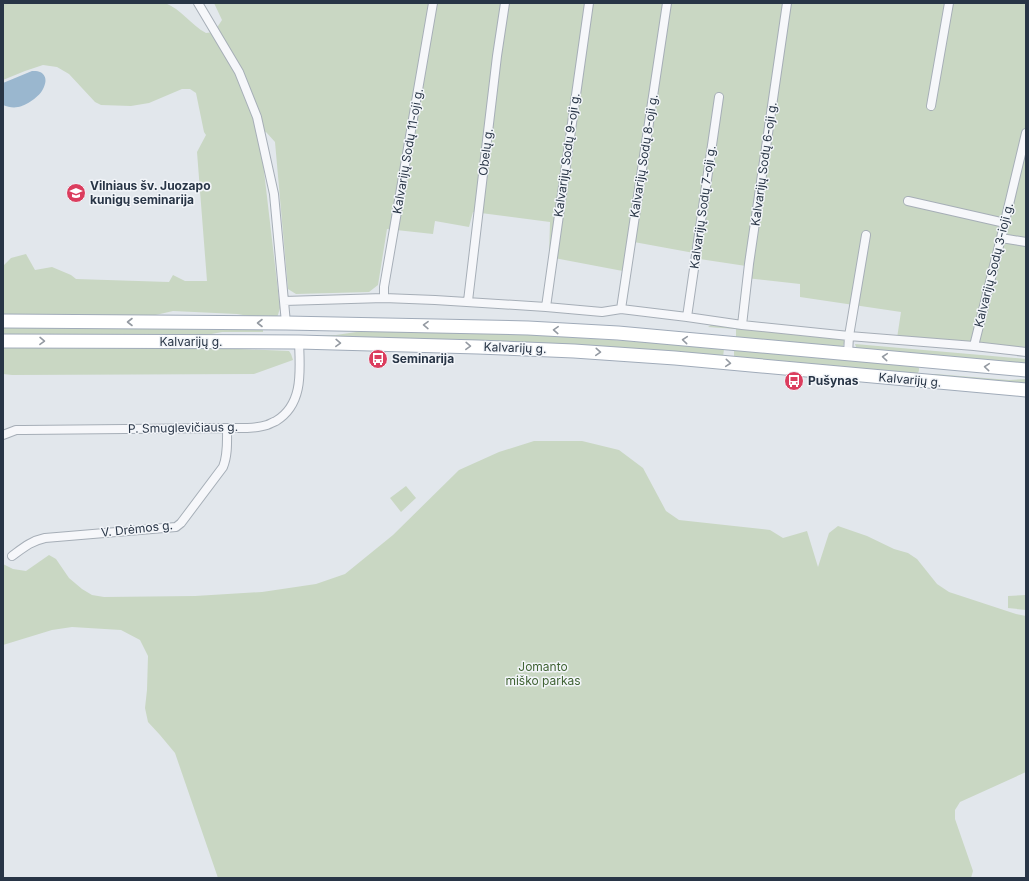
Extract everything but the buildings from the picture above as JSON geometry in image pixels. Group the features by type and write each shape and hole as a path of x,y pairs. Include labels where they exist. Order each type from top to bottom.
{"main road":[{"name":"Kalvarijų g.","path":"3,321 299,323 483,327 618,333 1026,370"},
{"path":"299,323 299,342"},
{"name":"Kalvarijų g.","path":"3,341 299,342 478,346 574,350 1026,390"},
{"path":"922,380 923,361"}],"street":[{"path":"198,3 238,72 257,116 274,194 286,323"},
{"name":"Kalvarijų Sodų 11-oji g.","path":"384,298 384,287 433,3"},
{"name":"Obelų g.","path":"468,301 497,56 505,3"},
{"name":"Kalvarijų Sodų 9-oji g.","path":"546,307 589,3"},
{"name":"Kalvarijų Sodų 8-oji g.","path":"621,309 667,3"},
{"name":"Kalvarijų Sodų 6-oji g.","path":"742,325 749,264 787,3"},
{"path":"931,106 949,3"},
{"name":"Kalvarijų Sodų 7-oji g.","path":"687,317 719,97"},
{"name":"Kalvarijų Sodų 3-ioji g.","path":"974,346 1026,133"},
{"path":"908,201 1005,223"},
{"path":"848,354 849,336 866,235"},
{"path":"1001,238 1026,242"},
{"path":"284,301 384,298 468,301 602,312 621,309 742,325 1026,352"},
{"name":"P. Smuglevičiaus g.","path":"3,435 16,430 227,428 261,427 269,425 281,418 294,402 299,383 299,342"},
{"name":"V. Drėmos g.","path":"12,556 36,540 46,538 176,527 181,523 223,467 227,452 227,428"}],"green space":[{"path":"3,3 165,3 176,9 206,33 214,32 222,20 214,3 1026,3 1026,347 897,338 901,312 800,297 800,284 746,278 746,266 693,258 694,253 634,242 628,272 549,257 550,222 473,212 469,227 435,221 433,234 387,229 378,285 369,292 296,294 288,289 275,142 266,132 260,137 280,308 277,318 261,318 237,314 173,311 147,317 3,316 3,264 4,265 11,258 26,254 35,270 52,267 71,275 76,279 169,282 173,275 185,281 207,281 197,152 206,135 204,132 196,93 190,89 182,89 149,103 131,106 101,105 95,102 69,74 57,67 43,65 3,80"},
{"path":"711,325 843,338 845,341 842,348 736,339 736,329 708,327"},
{"path":"3,327 263,330 263,332 222,332 201,336 3,335"},
{"path":"363,331 520,334 724,349 723,357 569,344 456,340 315,338 315,336"},
{"path":"855,344 1026,359 1026,365 858,350"},
{"path":"3,347 216,348 289,351 293,360 254,374 12,375 3,374"},
{"path":"734,350 916,366 919,368 919,371 917,374 734,358"},
{"path":"934,375 1009,380 1026,379 1026,385"},
{"name":"Jomanto miško parkas","path":"534,441 582,441 619,450 643,468 666,511 679,520 770,530 783,538 807,531 818,567 829,533 838,526 867,536 894,549 908,553 917,559 937,584 949,592 1026,616 1026,772 960,802 955,810 955,819 973,871 971,878 218,878 175,753 148,722 145,708 148,656 140,640 121,630 72,627 52,630 3,645 3,564 13,569 26,571 49,555 56,559 69,578 82,589 92,595 104,597 195,596 262,592 316,584 345,574 393,535 459,470 499,452"},
{"path":"406,486 416,498 401,512 390,498"},
{"path":"1026,595 1026,610 1008,608 1008,596"}],"water":[{"path":"32,71 42,73 46,81 39,95 29,103 21,106 9,107 3,105 3,83"}],"place":[{"name":"Vilniaus šv. Juozapo kunigų seminarija","path":"76,193"},
{"name":"Seminarija","path":"378,359"},
{"name":"Pušynas","path":"794,381"}]}
